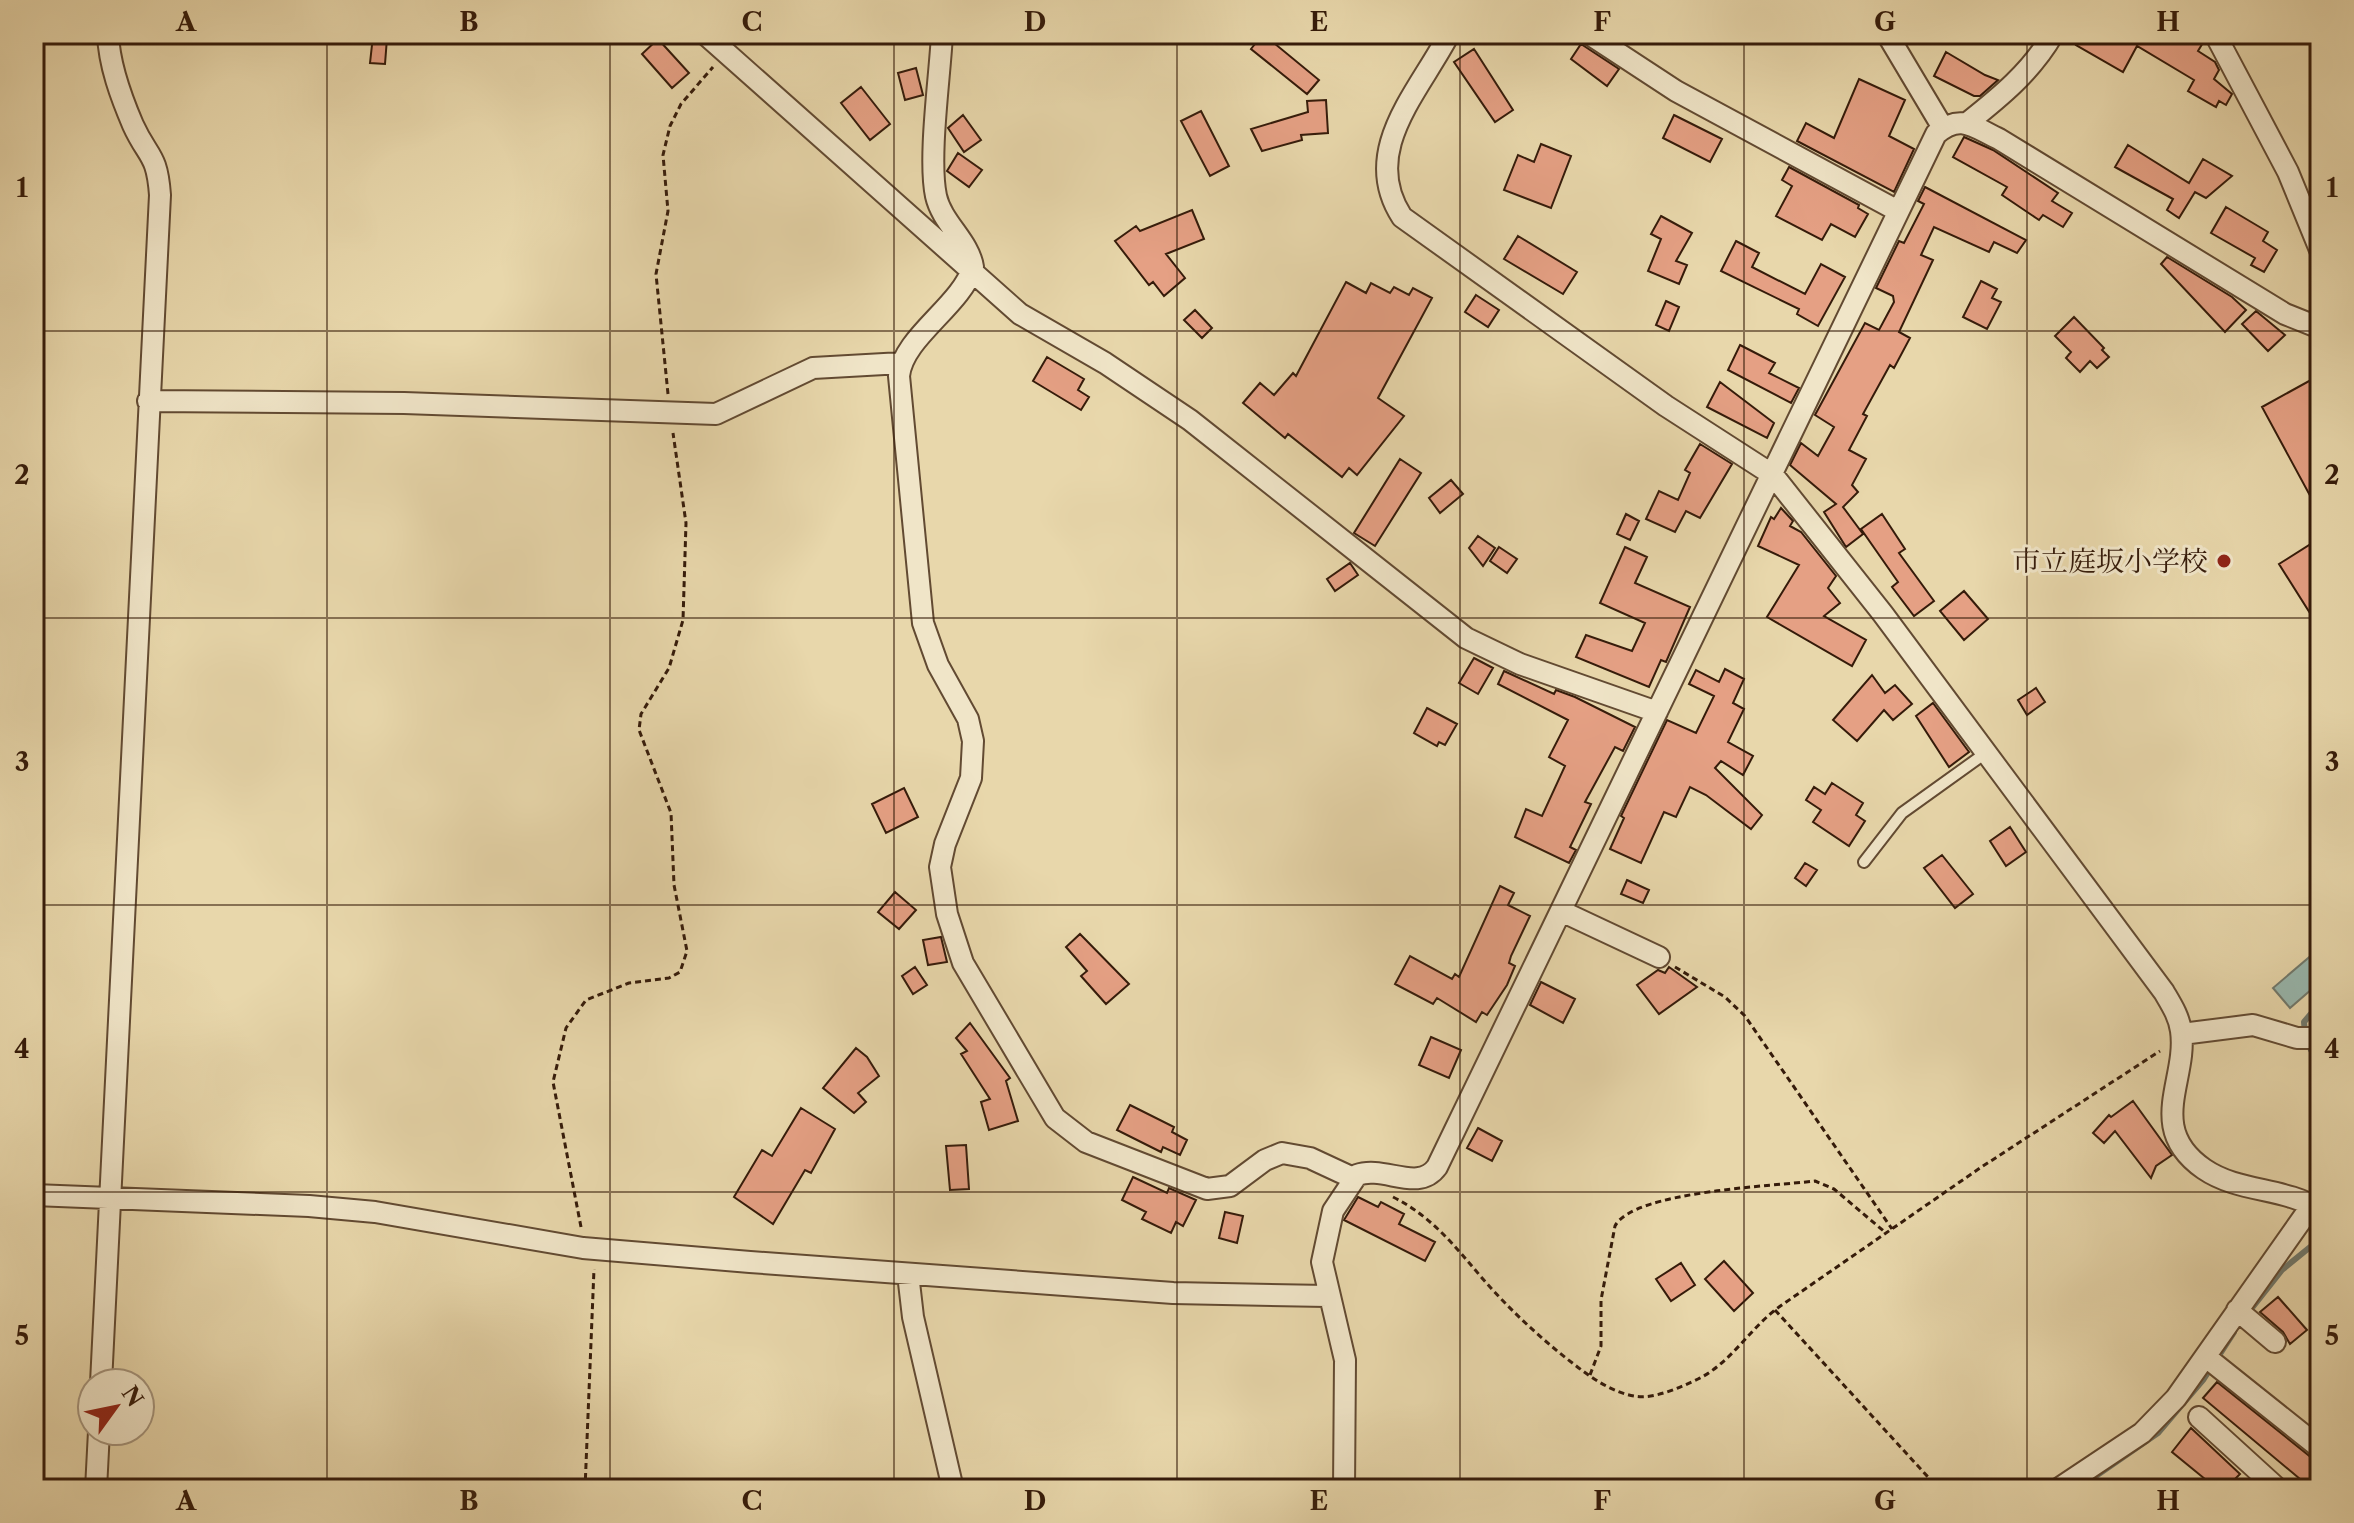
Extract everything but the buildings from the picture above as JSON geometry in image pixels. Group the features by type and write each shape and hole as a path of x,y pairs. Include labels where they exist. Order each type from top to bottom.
{"street":[{"path":"102,1367 159,177 151,151 129,113 110,63 108,34"},
{"path":"705,34 1020,314 1105,363 1190,420 1485,650 1657,712"},
{"path":"942,34 936,196 954,235 971,255 971,273 902,363 899,376 923,623 938,665 968,719 973,741 971,778 945,844 940,867 947,914 963,963 1055,1118 1086,1142 1207,1189 1230,1186 1265,1160 1282,1153 1310,1158 1353,1178 1374,1171 1413,1180 1432,1174 1773,475 1929,146 1943,128 1955,121 1966,124 2032,158 2285,314 2320,328"},
{"path":"1449,34 1393,133 1385,156 1391,201 1402,217 1666,406 1773,475 1987,752 2164,992 2179,1019 2182,1034 2172,1109 2176,1133 2189,1155 2210,1173 2234,1184 2316,1208 2237,1310 2176,1398 2142,1433 2058,1489"},
{"path":"1589,34 1676,91 1898,211"},
{"path":"1887,34 1943,128"},
{"path":"1966,124 2023,76 2040,57 2053,34"},
{"path":"2215,34 2288,172 2320,250"},
{"path":"148,401 404,403 716,414 823,366 902,363"},
{"path":"1561,911 1659,957"},
{"path":"2182,1034 2253,1025 2297,1038 2320,1038"},
{"path":"1344,1489 1345,1360 1342,1339 1327,1296 1322,1262 1326,1230 1353,1178"},
{"path":"34,1195 375,1212 589,1248 908,1274 1173,1293 1327,1296"},
{"path":"908,1274 913,1317 953,1489"},
{"path":"2237,1310 2275,1342"},
{"path":"2206,1357 2320,1448"},
{"path":"2199,1417 2278,1489"},
{"path":"96,1489 98,1447"}],"lane":[{"path":"1864,862 1902,813 1987,752"}],"path":[{"path":"585,1489 589,1248 553,1082 566,1028 586,1000 629,983 669,978 680,972 687,951 674,885 671,813 639,730 641,714 669,668 683,620 686,523 670,414 656,274 668,211 663,155 670,126 681,104 726,52"},
{"path":"1659,957 1725,997 1745,1016 1892,1229"},
{"path":"1384,1193 1437,1227 1540,1338 1590,1376 1637,1397 1685,1385 1728,1358 1749,1331 1775,1310 2182,1034"},
{"path":"1590,1376 1601,1346 1601,1300 1615,1226 1621,1217 1654,1201 1815,1181 1834,1189 1886,1233"},
{"path":"1775,1310 1939,1489"}],"water":[{"path":"2320,948 2320,982 2290,1008 2273,988"}],"waterway":[{"path":"2305,1033 2304,1022 2320,1003"},
{"path":"2308,1044 2320,1067"},
{"path":"2248,1313 2282,1270 2320,1239"},
{"path":"2077,1489 2158,1433 2203,1380 2234,1332"}],"place":[{"name":"市立庭坂小学校","path":"2224,561"}]}
